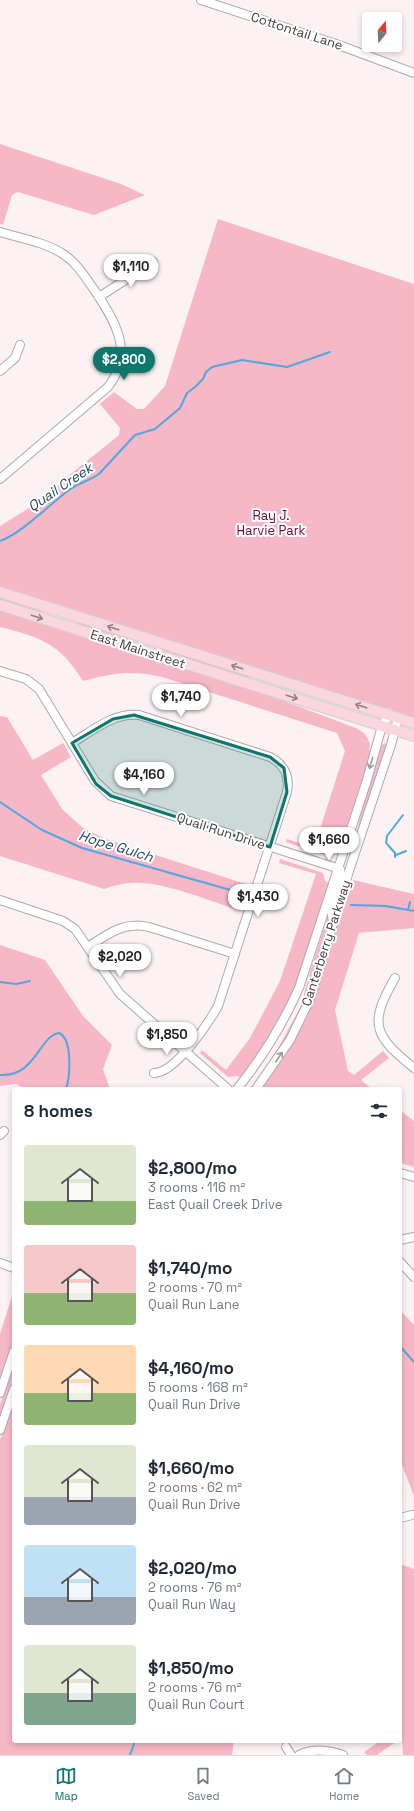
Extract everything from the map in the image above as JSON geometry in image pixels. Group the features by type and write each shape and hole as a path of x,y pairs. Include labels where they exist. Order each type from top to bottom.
{"main road":[{"name":"East Mainstreet","path":"0,592 414,723"},
{"name":"East Mainstreet","path":"0,605 414,736"}],"street":[{"name":"Cottontail Lane","path":"202,0 336,44 414,73"},
{"path":"0,232 46,246 62,253 76,265 99,297 114,322 121,342 120,360 115,378 99,396 0,479"},
{"path":"99,297 153,262"},
{"path":"0,371 15,358 20,346"},
{"name":"Quail Run Drive","path":"0,671 22,677 35,685 96,784 111,796 337,868"},
{"path":"72,743 113,719 129,715 139,716 270,757 290,769 287,792 218,1006 208,1023 185,1051 167,1069 159,1073 154,1073"},
{"name":"Canterberry Parkway","path":"238,1087 270,1043 295,997 311,954 382,726 394,717 396,730 333,921 306,1009 279,1058 257,1087"},
{"path":"333,921 331,910 342,874 337,868"},
{"path":"0,900 66,922 78,931 120,994 226,1087"},
{"path":"88,947 120,927 138,925 236,954"},
{"path":"395,978 381,1004 378,1017 380,1030 383,1039 391,1049 414,1068"},
{"path":"402,1174 414,1177"},
{"path":"402,1240 414,1237"},
{"path":"0,1263 12,1267"},
{"path":"402,1264 414,1277"},
{"path":"0,1393 12,1357"},
{"path":"0,1430 12,1395"},
{"path":"402,1518 412,1515"},
{"path":"286,1747 291,1755"},
{"path":"299,1755 310,1751 322,1750 343,1755"}],"highlighted area":[{"path":"134,715 270,757 284,768 287,792 270,847 111,796 96,784 72,743 113,719"}],"green space":[{"path":"0,144 121,184 145,195 94,215 18,192 12,195 3,225 0,224"},
{"name":"Ray J. Harvie Park","path":"218,219 414,284 414,719 388,708 385,709 0,588 0,526 29,508 119,435 120,428 100,404 114,392 137,409 144,409 165,386"},
{"path":"0,597 41,610 40,613 0,601"},
{"path":"0,609 255,690 356,728 364,733 370,745 369,758 339,851 336,850 328,856 286,842 287,839 314,848 345,751 337,733 162,677 122,673 83,681 75,668 66,658 48,644 27,634 0,627"},
{"path":"77,621 134,639 133,643 76,625"},
{"path":"163,648 250,676 249,680 162,652"},
{"path":"0,716 7,717 33,760 63,743 71,757 41,775 62,809 83,828 106,839 249,885 240,911 190,894 151,884 126,883 104,889 0,856"},
{"path":"385,743 387,745 351,857 364,800 382,745"},
{"path":"280,859 323,873 325,881 329,883 307,955 292,994 270,1035 241,1077 228,1077 200,1053 202,1050 226,1070 250,1038 280,981 316,874 279,863"},
{"path":"353,880 414,894 414,928 359,933 335,1010 348,1071 354,1075 383,1051 389,1058 361,1080 370,1087 262,1087 284,1056 307,1017"},
{"path":"338,883 312,977 295,1021 269,1065 252,1087 277,1050 300,1008"},
{"path":"0,945 45,960 83,1016 112,1045 103,1069 109,1087 22,1087 16,1084 0,1086"},
{"path":"402,1112 414,1121 414,1167 402,1164"},
{"path":"12,1296 12,1345 0,1379 0,1334"},
{"path":"402,1312 414,1325 414,1496 402,1465"},
{"path":"12,1367 12,1382 0,1417 0,1405"},
{"path":"12,1407 12,1743 234,1743 232,1755 0,1755 0,1440"},
{"path":"402,1565 414,1569 414,1755 403,1755"},
{"path":"377,1743 394,1743 377,1755 367,1755 364,1752"}],"waterway":[{"name":"Quail Creek","path":"0,541 17,532 72,488 99,474 135,435 155,429 180,408 187,393 203,379 206,372 212,367 242,360 287,367 330,352"},
{"name":"Hope Gulch","path":"0,802 42,830 82,848 234,891"},
{"path":"386,843 387,836 403,815"},
{"path":"387,844 395,853 395,857"},
{"path":"396,855 406,851"},
{"path":"408,910 410,902"},
{"name":"Hope Gulch","path":"351,905 386,906 414,911"},
{"path":"0,982 16,984 30,981"},
{"path":"0,1075 12,1074 22,1070 36,1056 46,1041 59,1033 67,1043 68,1050 69,1076 66,1087"},
{"path":"402,1348 414,1362"},
{"path":"130,1755 134,1743"}]}
